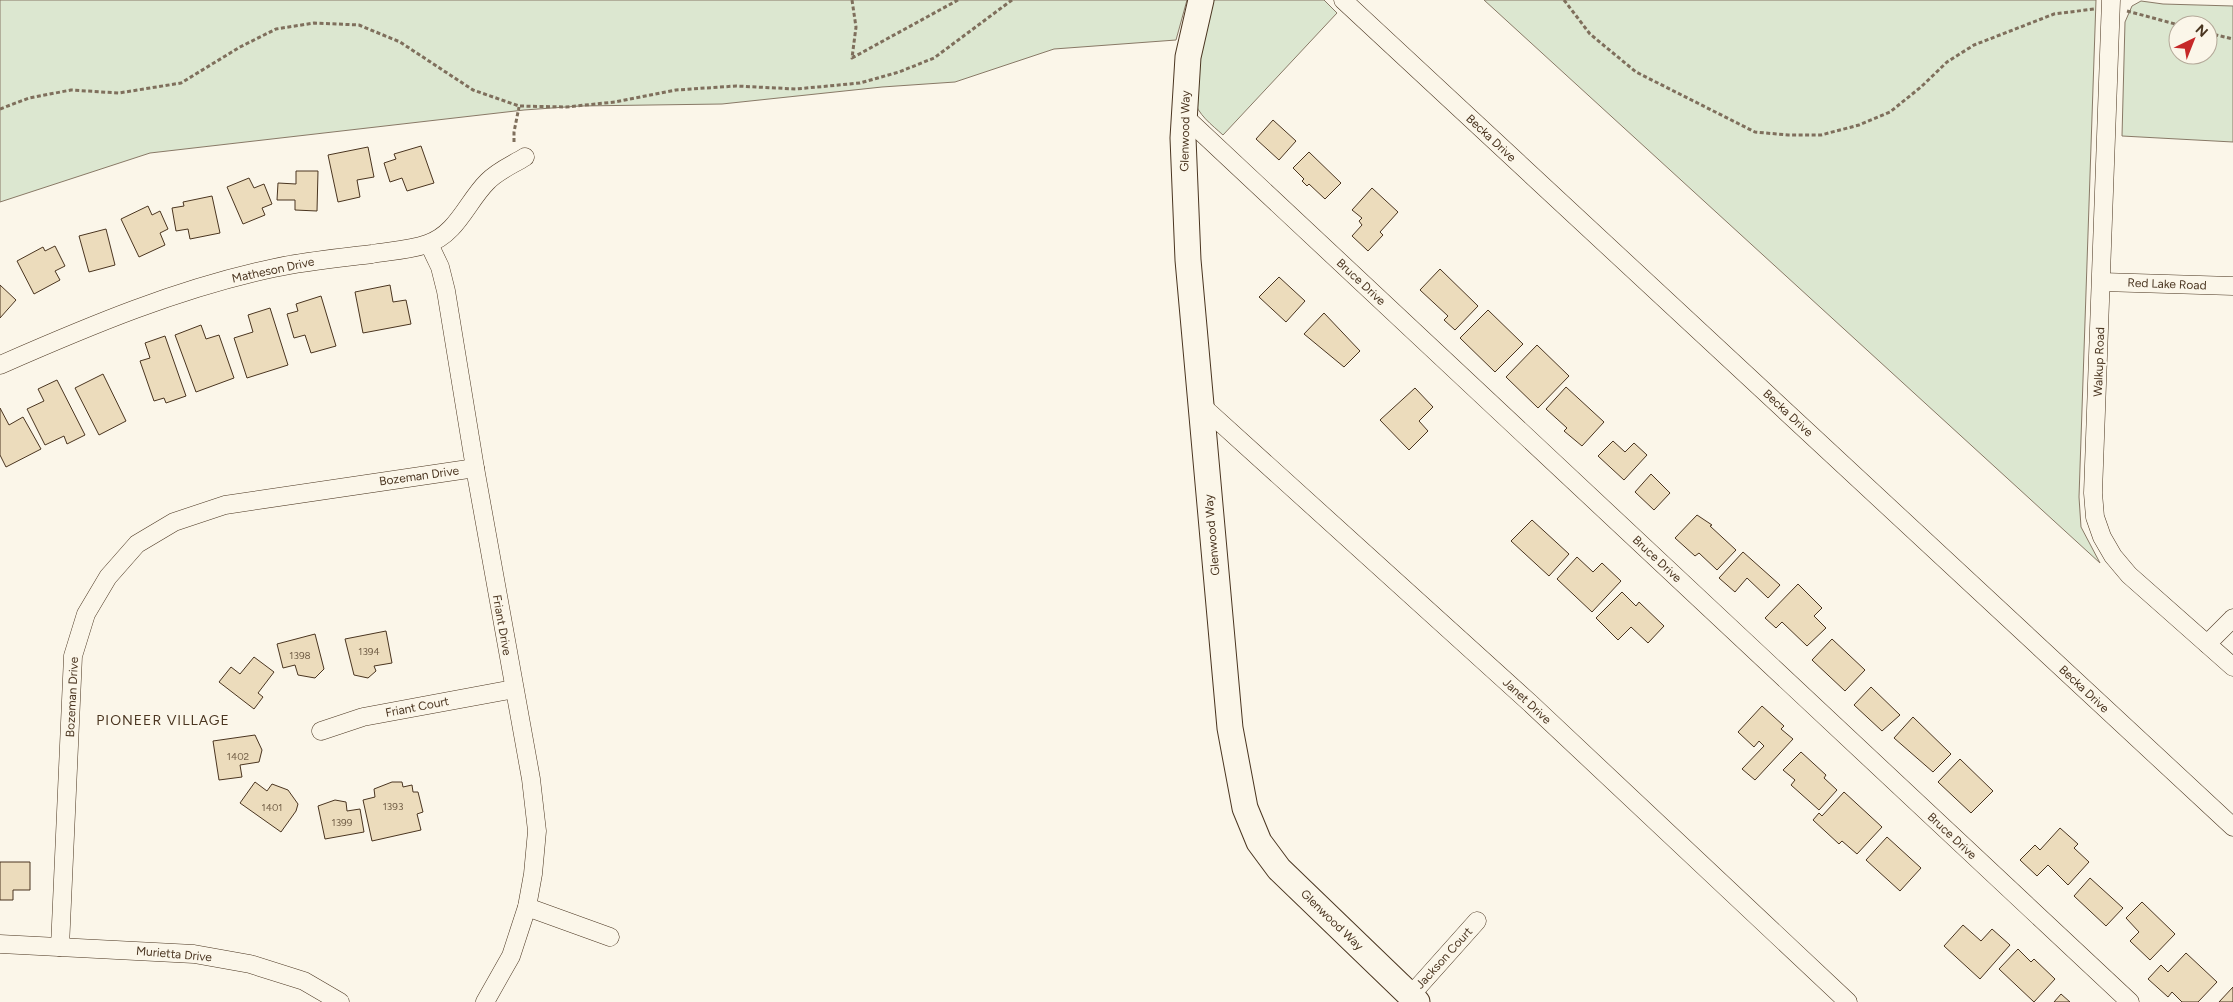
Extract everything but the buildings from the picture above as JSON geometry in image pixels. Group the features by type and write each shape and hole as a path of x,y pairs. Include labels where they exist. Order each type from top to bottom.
{"street":[{"name":"Glenwood Way","path":"1201,0 1194,21 1188,57 1184,116 1183,138 1188,260 1230,728 1245,808 1259,842 1280,869 1413,999"},
{"name":"Becka Drive","path":"1343,0 2233,827"},
{"name":"Walkup Road","path":"2111,3 2093,493 2095,517 2102,537 2112,556 2129,575 2233,667"},
{"name":"Bruce Drive","path":"1184,116 2130,1002"},
{"name":"Matheson Drive","path":"0,364 92,325 220,281 283,266 429,244 448,231 459,220 488,181 520,160"},
{"name":"Friant Drive","path":"429,244 440,267 446,290 475,468 531,779 537,831 533,874 527,907 511,956 485,1002"},
{"name":"Red Lake Road","path":"2102,282 2233,286"},
{"name":"Janet Drive","path":"1201,405 1530,703 1848,1002"},
{"name":"Bozeman Drive","path":"60,947 73,656 86,614 108,577 137,544 174,522 225,504 475,468"},
{"path":"2207,644 2233,618"},
{"name":"Friant Court","path":"321,731 364,717 514,689"},
{"path":"527,907 610,938"},
{"name":"Jackson Court","path":"1413,999 1477,921"},
{"name":"Murietta Drive","path":"0,944 194,954 250,964 304,981 340,1002"}],"path":[{"path":"852,0 856,26 852,58 958,0"},
{"path":"0,109 29,98 71,90 119,93 181,83 240,47 276,29 314,23 359,25 400,42 473,90 519,106 576,106 616,102 676,90 736,86 796,89 860,83 899,72 934,58 1012,0"},
{"path":"1564,0 1590,34 1636,72 1755,132 1788,135 1821,135 1859,125 1890,112 1921,87 1946,62 1974,45 2054,14 2111,3 2168,21"},
{"path":"2218,35 2233,39"},
{"path":"519,106 514,132 520,160"}],"green space":[{"path":"0,0 1187,0 1176,40 1054,49 955,82 882,87 722,104 580,106 524,110 150,153 0,202"},
{"path":"1214,0 1324,0 1337,13 1223,135 1198,110 1194,99 1197,65"},
{"path":"1484,0 2096,0 2079,497 2081,527 2100,563"},
{"path":"2141,1 2163,4 2233,6 2233,142 2122,136 2125,22 2132,6"}],"district":[{"name":"PIONEER VILLAGE","path":"163,720"}]}
